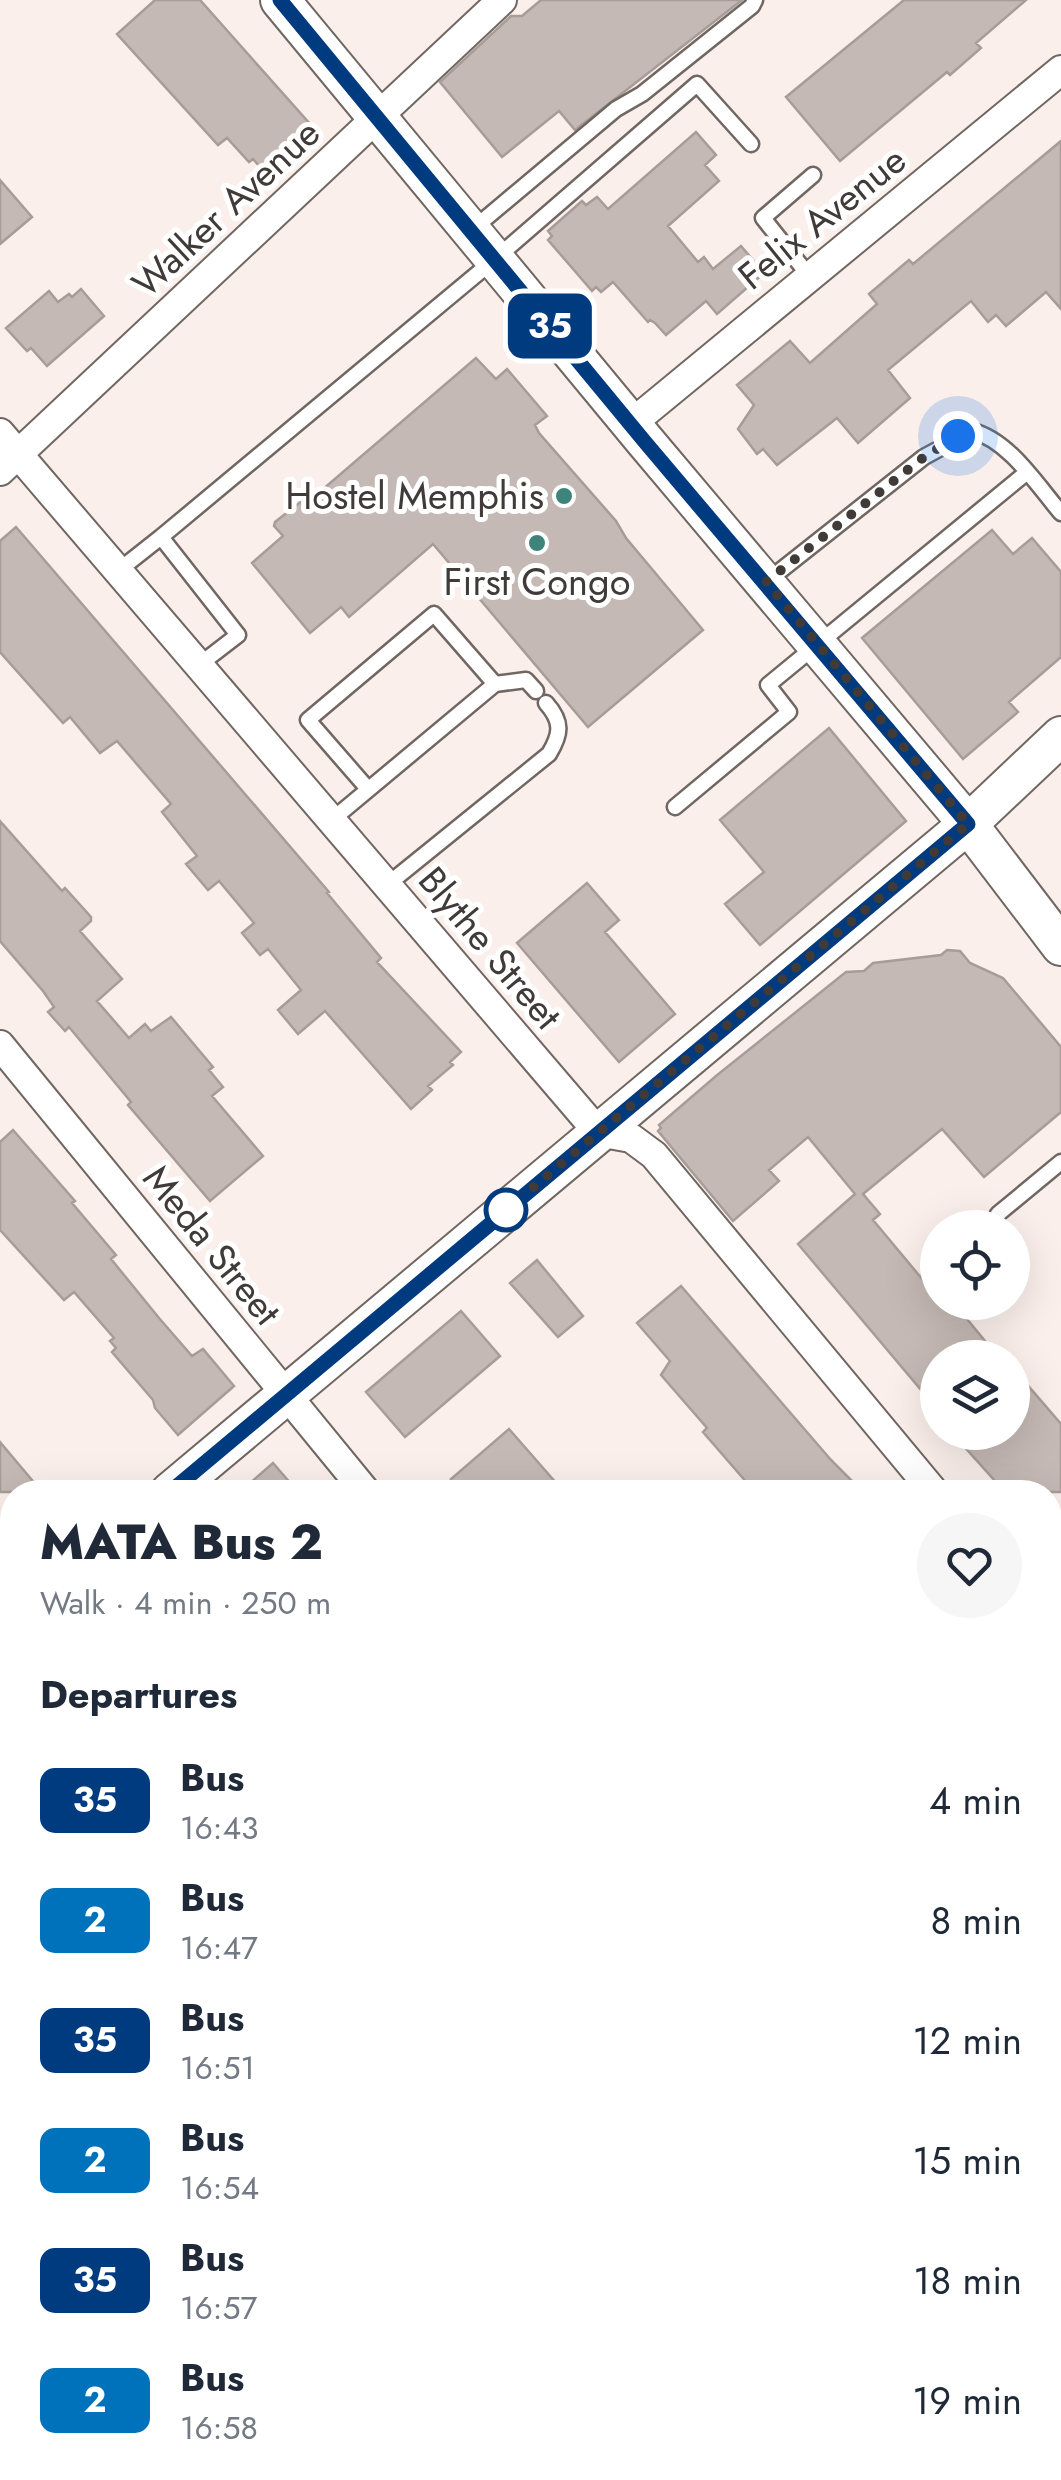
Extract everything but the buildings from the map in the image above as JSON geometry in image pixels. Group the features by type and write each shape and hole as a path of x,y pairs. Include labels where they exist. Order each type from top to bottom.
{"main road":[{"path":"280,0 968,824 1061,946"},
{"path":"184,1480 968,824 1061,736"}],"street":[{"name":"Walker Avenue","path":"9,463 502,0"},
{"name":"Felix Avenue","path":"631,424 1061,70"},
{"name":"Blythe Street","path":"0,432 9,463 118,571 598,1132"},
{"name":"Meda Street","path":"0,1045 356,1480"},
{"path":"598,1132 631,1138 654,1156 924,1480"}],"lane":[{"path":"118,571 161,537 483,245 616,109 642,94 753,3"},
{"path":"483,245 696,84 751,144"},
{"path":"810,277 762,218 813,175"},
{"path":"766,582 924,457 972,431 987,435 1061,513"},
{"path":"675,807 789,712 768,685 1026,473"},
{"path":"161,537 238,635 199,665"},
{"path":"368,789 308,720 434,614 496,684"},
{"path":"333,819 496,684 526,680 536,691"},
{"path":"387,885 549,754 558,738 557,715 546,703"},
{"path":"1003,1210 1061,1162"}],"bus line":[{"name":"35","path":"184,1480 968,824 645,442 280,0"}],"place":[{"name":"Hostel Memphis","path":"564,496"},
{"name":"First Congo","path":"537,543"}],"route":[{"path":"506,1210 968,824 766,582 924,457 958,436"}]}
